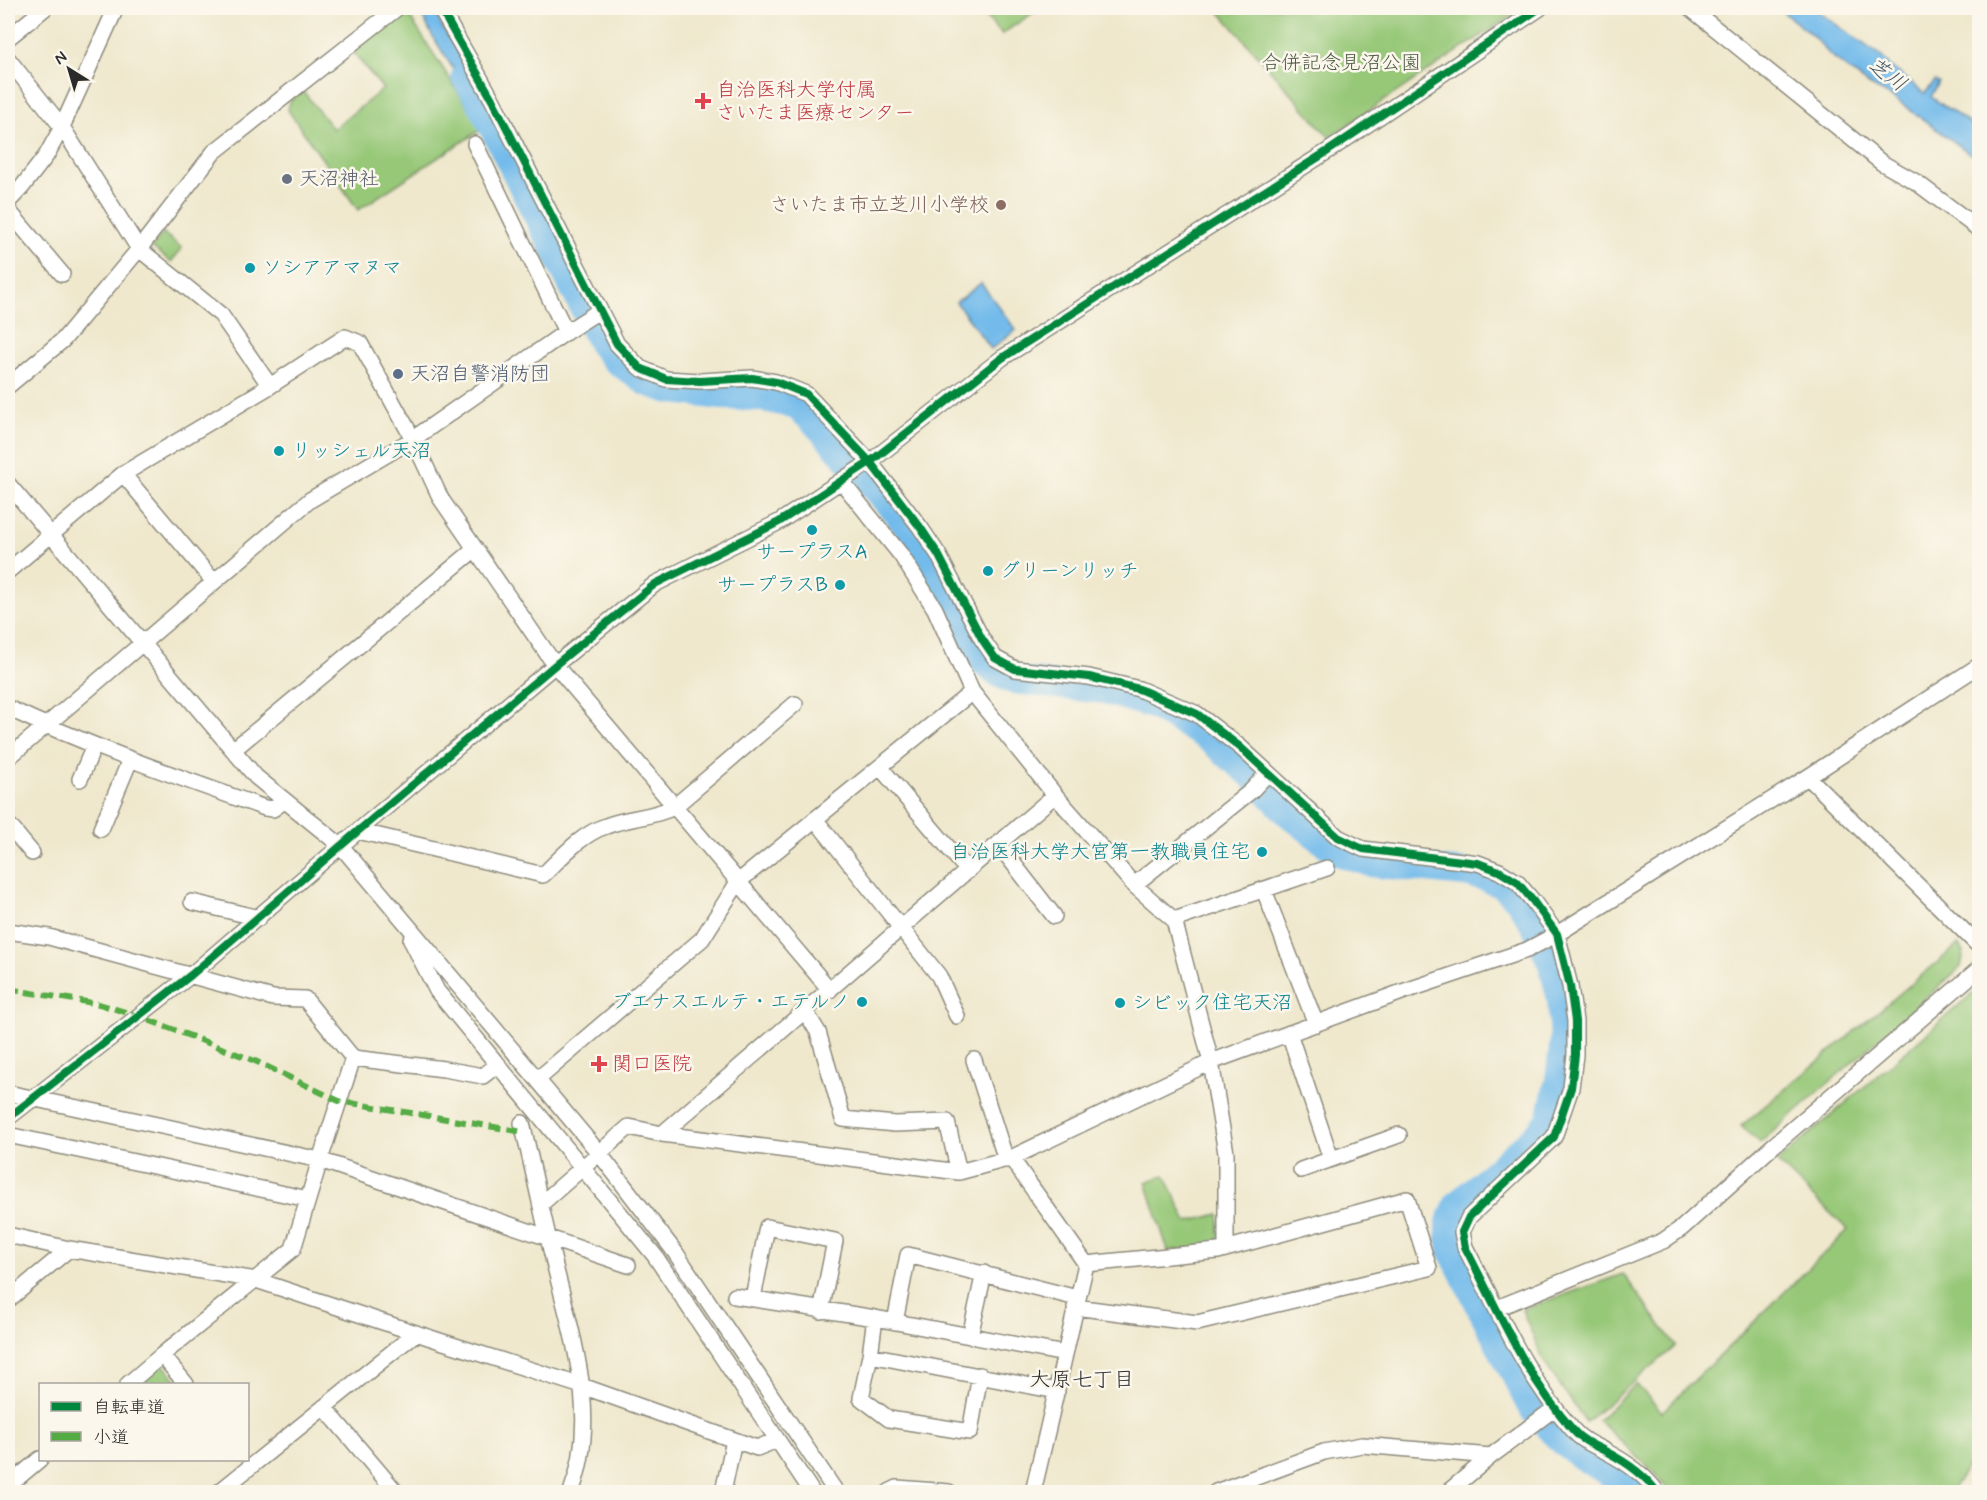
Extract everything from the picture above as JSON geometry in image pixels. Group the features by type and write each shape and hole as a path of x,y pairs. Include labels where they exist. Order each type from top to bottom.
{"street":[{"path":"8,38 45,8"},
{"path":"8,202 22,188 46,156 62,127 116,8"},
{"path":"8,386 63,340 139,249 214,152 398,8"},
{"path":"440,8 492,99 617,345 640,368 666,380 752,378 776,382 806,394 870,462 901,500 938,554 981,639 995,658 1015,669 1089,677 1139,689 1197,714 1240,747 1338,837 1363,849 1478,863 1499,871 1517,882 1528,895 1557,934 1570,986 1575,1021 1575,1055 1571,1088 1554,1137 1469,1216 1462,1232 1465,1247 1519,1355 1555,1408 1574,1432 1587,1443 1619,1458 1645,1478 1657,1492"},
{"path":"8,1118 191,975 358,831 655,584 779,522 842,481 870,462 1002,358 1328,151 1540,8"},
{"path":"1690,8 1881,163 1916,182 1980,230"},
{"path":"8,59 62,127 139,249 221,315 270,386"},
{"path":"475,144 567,331"},
{"path":"8,210 62,274"},
{"path":"8,758 310,500 413,439 599,311"},
{"path":"8,571 123,474 270,386 345,337 360,343 413,439 441,499 555,665 830,990"},
{"path":"123,474 214,582"},
{"path":"842,481 901,555 935,609 972,692 1055,795 1134,885 1174,920 1211,1062 1226,1153 1226,1248"},
{"path":"8,484 256,777 341,846 599,1153 675,1252 836,1492"},
{"path":"233,750 474,550"},
{"path":"541,1204 629,1127 662,1134 959,1172 1008,1159 1211,1062 1527,950 1557,934 1808,777 1980,665"},
{"path":"538,1079 702,939 738,882 972,692"},
{"path":"358,831 543,875 579,841 605,826 659,814 674,807 795,704"},
{"path":"8,708 94,746 265,808 273,809 284,801"},
{"path":"80,779 94,746"},
{"path":"101,829 130,760"},
{"path":"880,767 968,871"},
{"path":"1134,885 1251,791 1268,773"},
{"path":"1808,777 1980,947"},
{"path":"662,1134 1055,795"},
{"path":"815,819 939,976 957,1016"},
{"path":"8,824 32,853"},
{"path":"999,845 1054,916"},
{"path":"1174,920 1327,868"},
{"path":"1264,890 1316,1023"},
{"path":"192,902 259,918"},
{"path":"399,916 437,991 655,1256 812,1492"},
{"path":"8,931 49,938 273,998 305,999 353,1058 483,1076 498,1064"},
{"path":"1497,1308 1663,1241 1682,1228 1774,1145 1980,968"},
{"path":"805,1011 818,1032 843,1119 895,1124 947,1122 959,1172"},
{"path":"1289,1033 1331,1159"},
{"path":"129,1383 293,1249 353,1058"},
{"path":"974,1060 1008,1159 1086,1264"},
{"path":"8,1093 320,1160 628,1265"},
{"path":"522,1123 582,1386 584,1436 580,1463 571,1492"},
{"path":"8,1135 308,1200"},
{"path":"1301,1170 1399,1135"},
{"path":"895,1322 908,1255 984,1273 1076,1302 1197,1323 1429,1268 1407,1199 1218,1251 1086,1264"},
{"path":"753,1298 767,1227 835,1241 821,1311"},
{"path":"8,1235 69,1249 256,1280 582,1386 757,1448 777,1440"},
{"path":"8,1300 69,1249"},
{"path":"1033,1492 1086,1264"},
{"path":"970,1336 984,1273"},
{"path":"735,1296 875,1318 1065,1354"},
{"path":"875,1318 861,1398 888,1419 970,1432 980,1375"},
{"path":"219,1492 249,1462 324,1407 416,1333"},
{"path":"162,1355 185,1383"},
{"path":"870,1355 1057,1391"},
{"path":"324,1407 396,1492"},
{"path":"1448,1492 1555,1408"},
{"path":"723,1492 734,1440"},
{"path":"1216,1492 1324,1452 1362,1445 1491,1456"},
{"path":"8,1486 39,1460"},
{"path":"889,1492 897,1488 950,1492"}],"green space":[{"path":"404,8 482,129 358,210 288,110 290,101 303,91 333,129 383,89 353,52 354,47"},
{"path":"977,8 1040,8 1002,34"},
{"name":"合併記念見沼公園","path":"1216,8 1523,8 1329,137"},
{"path":"163,233 182,248 171,262 152,247"},
{"path":"1958,945 1964,952 1961,967 1760,1143 1741,1126"},
{"path":"1979,988 1979,1448 1951,1492 1670,1492 1656,1474 1598,1420 1636,1384 1662,1412 1848,1230 1777,1162"},
{"path":"1165,1175 1187,1222 1219,1214 1219,1245 1168,1251 1146,1182"},
{"path":"1623,1274 1676,1346 1586,1422 1545,1364 1522,1310"},
{"path":"162,1363 179,1383 137,1383"}],"water":[{"path":"418,8 433,8 442,27 491,107 481,113 433,37"},
{"name":"芝川","path":"1778,8 1813,8 1882,57 1925,93 1935,81 1939,82 1931,97 1979,130 1979,160 1892,97 1867,84 1831,56 1812,35"},
{"path":"981,283 1016,330 991,349 956,302"}],"waterway":[{"path":"465,77 479,100 601,343 614,359 646,382 667,389 722,396 756,397 795,405 812,419 896,512 922,548 980,658 994,671 1013,680 1104,690 1155,706 1207,737 1251,774 1287,812 1337,852 1370,863 1484,877 1503,885 1519,900 1535,926 1552,964 1561,999 1564,1039 1559,1080 1550,1119 1538,1134 1458,1204 1450,1222 1452,1251 1530,1405 1568,1446 1638,1492"}],"marked path":[{"path":"8,989 99,1004 138,1016 255,1061 339,1101 524,1132"}],"cycle path":[{"path":"440,8 492,99 617,344 640,368 666,379 700,381 752,378 776,382 806,394 870,462 920,527 938,554 982,639 995,658 1015,669 1089,677 1139,689 1197,714 1240,747 1338,837 1363,849 1478,863 1499,871 1517,882 1533,901 1557,934 1570,986 1575,1021 1575,1055 1571,1088 1554,1137 1469,1217 1462,1232 1465,1247 1513,1342 1556,1409 1580,1437 1628,1465 1647,1480 1657,1492"},
{"path":"8,1118 191,975 358,831 655,584 779,522 870,462 1002,358 1328,151 1540,8"}],"place":[{"name":"自治医科大学付属 さいたま医療センター","path":"703,101"},
{"name":"天沼神社","path":"287,179"},
{"name":"さいたま市立芝川小学校","path":"1001,205"},
{"name":"ソシアアマヌマ","path":"250,268"},
{"name":"天沼自警消防団","path":"398,374"},
{"name":"リッシェル天沼","path":"279,451"},
{"name":"サープラスA","path":"812,530"},
{"name":"グリーンリッチ","path":"988,571"},
{"name":"サープラスB","path":"840,585"},
{"name":"自治医科大学大宮第一教職員住宅","path":"1262,852"},
{"name":"ブエナスエルテ・エテルノ","path":"862,1002"},
{"name":"シビック住宅天沼","path":"1120,1003"},
{"name":"関口医院","path":"599,1064"}],"district":[{"name":"大原七丁目","path":"1082,1380"}]}
